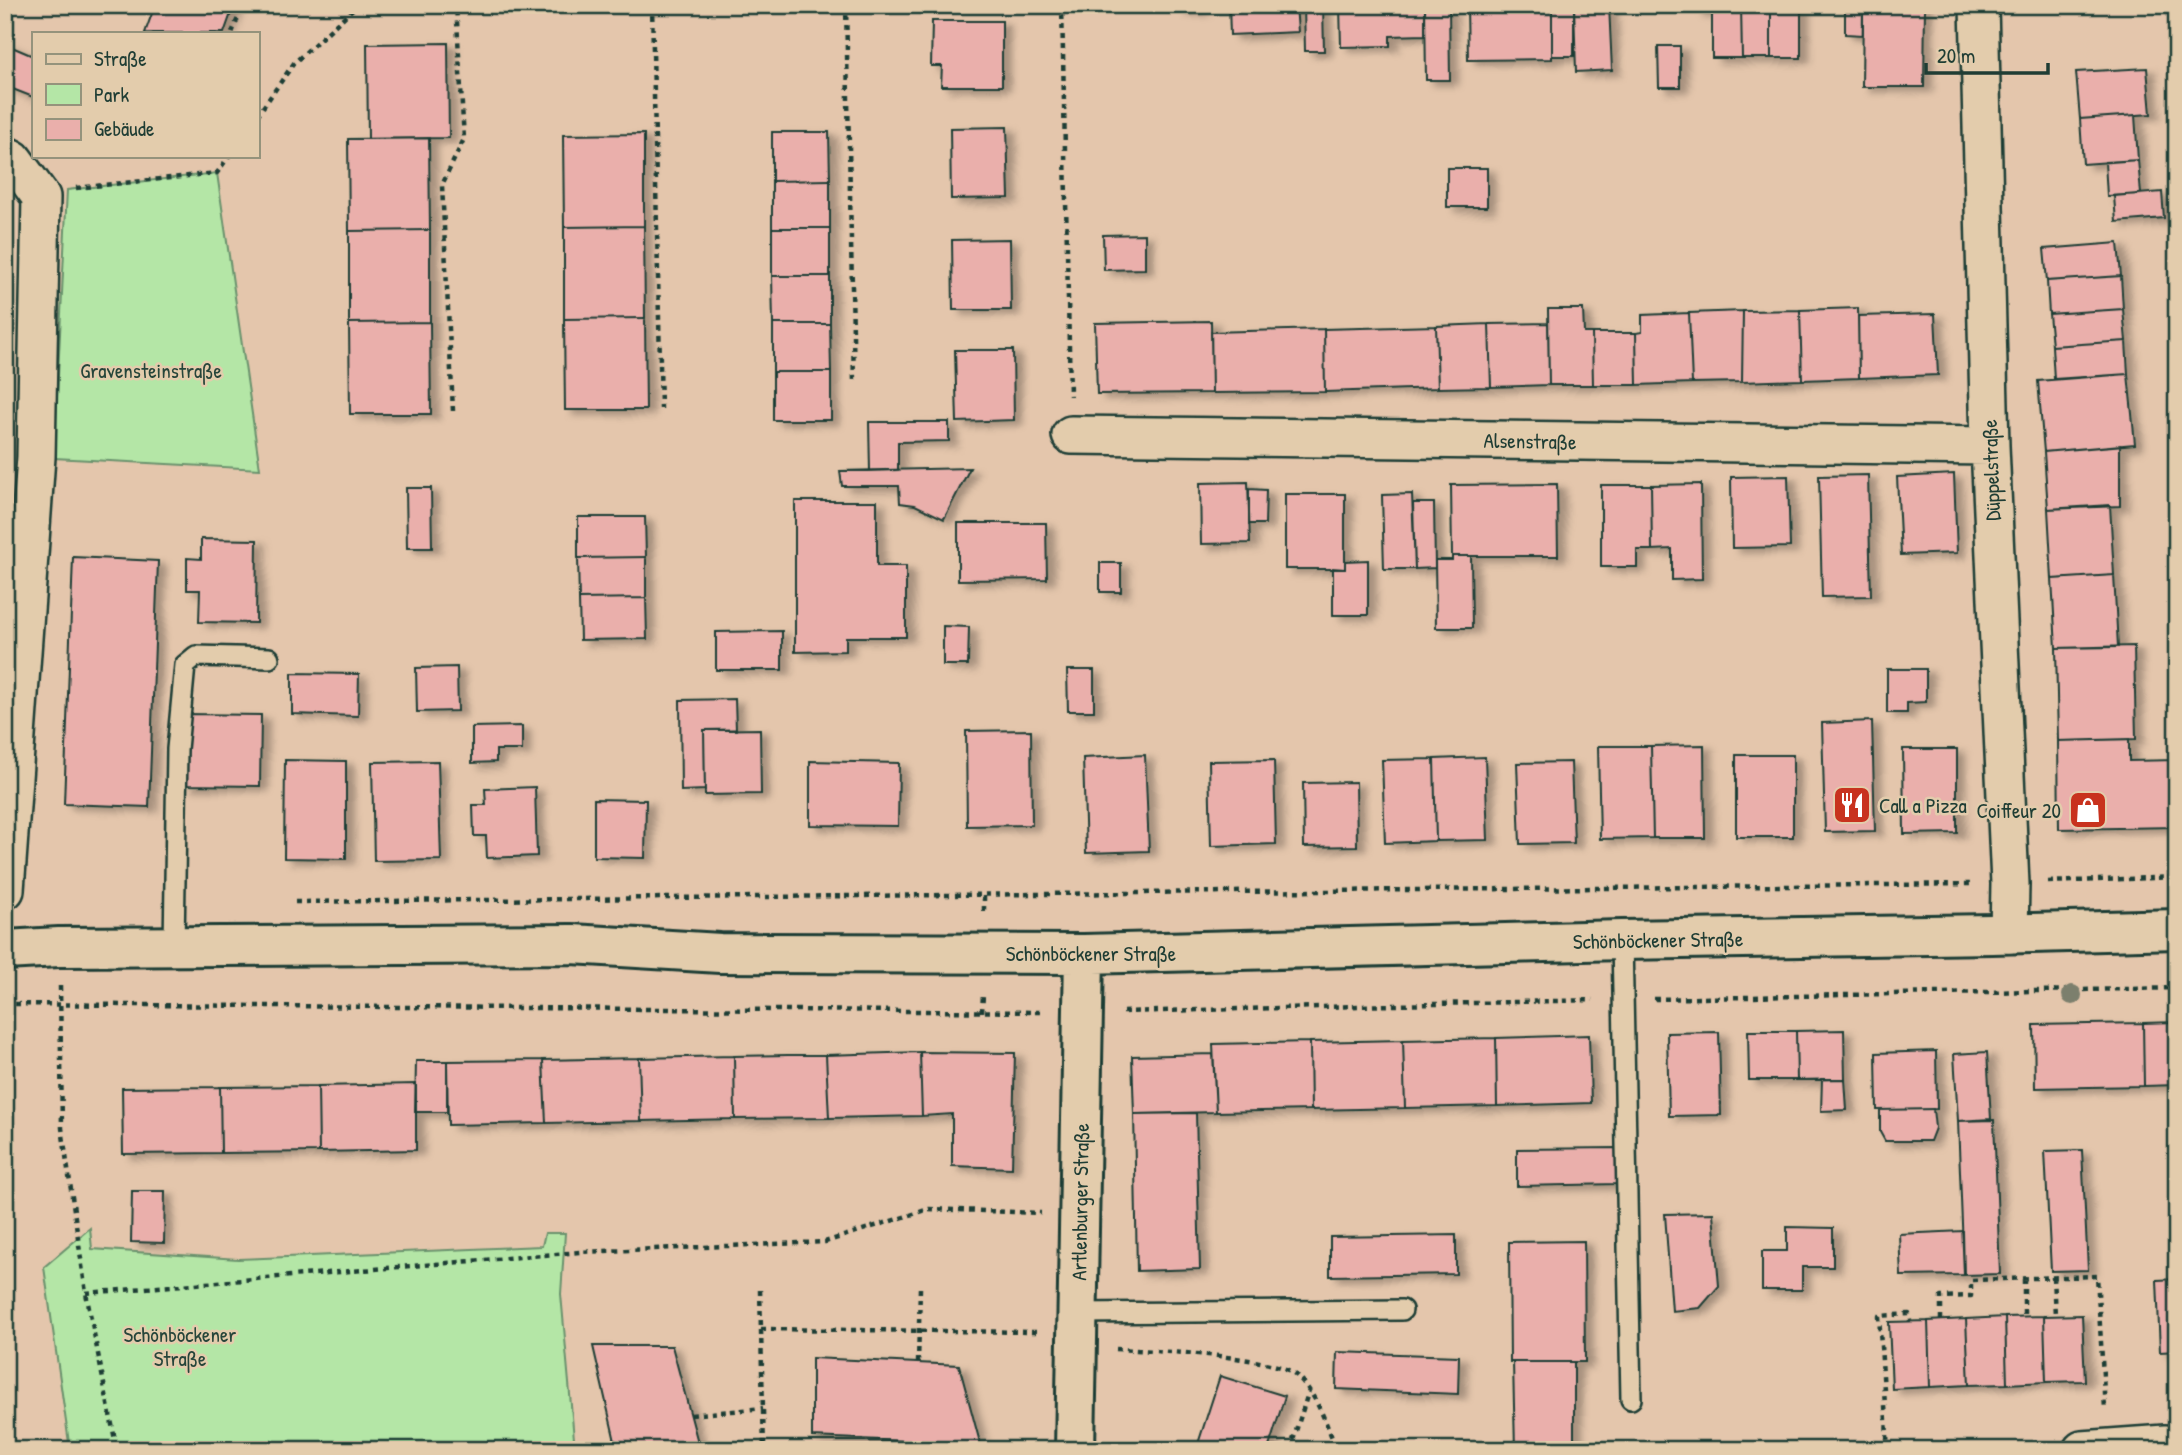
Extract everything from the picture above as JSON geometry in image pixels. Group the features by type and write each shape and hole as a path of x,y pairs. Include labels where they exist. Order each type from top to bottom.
{"main road":[{"name":"Schönböckener Straße","path":"5,950 59,947 572,944 720,953 1084,954 2177,929"},
{"name":"Artlenburger Straße","path":"1075,1450 1084,954"}],"street":[{"name":"Düppelstraße","path":"1979,5 1990,446 2010,884 2008,934"},
{"path":"5,155 13,159 41,197 36,457 5,890"},
{"name":"Alsenstraße","path":"1071,435 1990,446"},
{"path":"2094,1449 2171,1443"}],"lane":[{"path":"174,946 177,749 185,665 195,656 269,658"},
{"path":"1622,940 1631,1399"},
{"path":"1077,1330 1402,1310"}],"path":[{"path":"232,32 243,5"},
{"path":"259,113 294,63 357,5"},
{"path":"453,411 442,185 464,139 456,5"},
{"path":"652,5 661,409"},
{"path":"846,5 854,382"},
{"path":"1062,5 1071,435"},
{"path":"41,197 83,187 218,173 228,158"},
{"path":"285,902 2010,884 2177,877"},
{"path":"59,947 62,1128 86,1293 117,1450"},
{"path":"5,1004 1084,1013"},
{"path":"86,1293 580,1252 825,1242 929,1209 1080,1214"},
{"path":"1941,1320 1941,1297 1971,1296 1971,1280 2097,1276 2094,1449"},
{"path":"2053,1278 2055,1315"},
{"path":"2024,1279 2024,1317"},
{"path":"918,1363 920,1288"},
{"path":"760,1290 764,1450"},
{"path":"1888,1450 1879,1316 1909,1314 1910,1321"},
{"path":"761,1329 1077,1330 1245,1359 1293,1372 1309,1389 1337,1450"},
{"path":"1290,1450 1309,1389"},
{"path":"691,1415 763,1408"}],"green space":[{"name":"Gravensteinstraße","path":"217,173 260,469 54,458 67,190"},
{"path":"90,1228 92,1249 238,1259 542,1246 545,1233 565,1233 561,1294 575,1450 70,1450 44,1267"}],"building":[{"path":"155,5 234,5 224,32 145,32"},
{"path":"1178,5 1200,5 1200,10 1179,10"},
{"path":"1229,5 1296,5 1298,32 1230,35"},
{"path":"1304,5 1323,5 1324,51 1305,51"},
{"path":"1340,5 1425,5 1425,35 1390,36 1390,46 1341,47"},
{"path":"1425,5 1449,5 1450,80 1426,80"},
{"path":"1467,5 1552,5 1552,59 1468,60"},
{"path":"1552,5 1574,5 1574,56 1552,56"},
{"path":"1574,5 1609,5 1612,70 1576,72"},
{"path":"1696,5 1712,5 1712,12 1696,12"},
{"path":"1712,5 1741,5 1742,58 1712,58"},
{"path":"1741,5 1771,5 1771,58 1742,58"},
{"path":"1771,5 1801,5 1801,58 1771,58"},
{"path":"1845,5 1863,5 1863,35 1845,34"},
{"path":"1863,5 1925,5 1924,87 1862,87"},
{"path":"2172,5 2177,5 2177,66 2173,66"},
{"path":"932,21 1002,21 1002,86 941,86 942,66 931,66"},
{"path":"448,43 449,138 368,139 367,44"},
{"path":"5,44 32,56 32,97 5,86"},
{"path":"1658,46 1680,46 1680,87 1659,87"},
{"path":"2147,68 2151,114 2080,119 2076,72"},
{"path":"2135,115 2138,160 2083,164 2080,119"},
{"path":"1007,127 1009,198 951,199 950,128"},
{"path":"772,132 829,132 830,180 772,181"},
{"path":"644,134 644,226 564,227 563,135"},
{"path":"429,138 430,230 349,231 348,139"},
{"path":"2138,160 2141,194 2107,196 2105,162"},
{"path":"1447,168 1487,168 1487,207 1447,207"},
{"path":"830,180 830,228 772,228 772,181"},
{"path":"2162,192 2164,218 2116,222 2114,196"},
{"path":"644,226 645,318 564,319 564,227"},
{"path":"772,228 830,228 830,276 772,276"},
{"path":"430,230 430,322 349,323 349,231"},
{"path":"1145,234 1145,269 1104,270 1103,235"},
{"path":"1010,239 1011,310 953,310 952,240"},
{"path":"2118,243 2121,276 2047,281 2044,249"},
{"path":"772,276 830,276 830,324 773,324"},
{"path":"2121,276 2123,309 2049,314 2047,281"},
{"path":"1858,308 1859,378 1802,380 1800,310"},
{"path":"1548,309 1583,309 1584,333 1592,333 1593,385 1549,385"},
{"path":"2123,309 2126,341 2052,346 2049,314"},
{"path":"1800,310 1802,380 1742,382 1743,311"},
{"path":"1743,311 1742,382 1692,383 1689,313"},
{"path":"1689,313 1692,383 1637,385 1636,333 1642,332 1642,315"},
{"path":"1935,314 1938,375 1859,378 1858,316"},
{"path":"645,318 646,410 565,410 564,319"},
{"path":"1211,321 1212,393 1097,394 1095,323"},
{"path":"430,322 431,414 350,414 349,323"},
{"path":"1548,323 1549,385 1491,387 1489,324"},
{"path":"773,324 830,324 831,372 773,372"},
{"path":"1489,324 1491,387 1438,388 1436,326"},
{"path":"1436,326 1438,388 1325,392 1324,329"},
{"path":"1324,329 1325,392 1212,393 1211,332"},
{"path":"1592,333 1636,333 1637,385 1593,385"},
{"path":"2126,341 2128,374 2054,379 2052,346"},
{"path":"955,350 1013,350 1014,420 957,422"},
{"path":"773,372 831,372 831,420 773,420"},
{"path":"2128,374 2135,444 2044,452 2038,381"},
{"path":"869,422 949,422 949,441 898,442 898,470 870,471"},
{"path":"2120,445 2120,506 2048,509 2044,452"},
{"path":"970,468 944,519 915,505 900,503 899,486 842,486 840,471"},
{"path":"1954,474 1957,553 1901,555 1897,477"},
{"path":"1868,475 1871,596 1822,597 1819,476"},
{"path":"1788,476 1790,547 1732,548 1731,477"},
{"path":"1248,482 1250,543 1201,544 1200,483"},
{"path":"1557,484 1558,556 1452,556 1451,485"},
{"path":"1701,484 1702,579 1672,580 1672,549 1652,550 1651,485"},
{"path":"1601,485 1651,485 1652,550 1637,550 1637,567 1601,567"},
{"path":"406,488 431,488 432,548 407,548"},
{"path":"1249,489 1266,490 1265,524 1249,524"},
{"path":"1285,494 1345,494 1345,569 1285,569"},
{"path":"1412,494 1415,569 1384,569 1382,495"},
{"path":"795,501 877,501 877,566 906,566 906,637 846,637 846,651 795,652"},
{"path":"1413,503 1434,503 1435,568 1415,569"},
{"path":"2110,505 2114,575 2052,579 2048,509"},
{"path":"578,517 645,517 646,557 578,558"},
{"path":"958,523 1046,523 1047,579 958,580"},
{"path":"201,539 257,540 256,623 199,622 200,590 187,590 187,558 201,559"},
{"path":"1452,556 1471,556 1472,628 1436,628 1435,560 1452,560"},
{"path":"73,557 158,561 149,807 64,804"},
{"path":"646,557 646,598 579,599 578,558"},
{"path":"1368,560 1368,615 1333,615 1333,568 1345,569 1345,561"},
{"path":"1100,563 1121,563 1121,592 1100,592"},
{"path":"2114,575 2118,647 2056,648 2052,579"},
{"path":"646,598 647,639 580,640 579,599"},
{"path":"943,626 969,627 968,665 943,665"},
{"path":"782,631 782,670 716,670 716,632"},
{"path":"2134,646 2136,739 2058,741 2056,648"},
{"path":"457,667 458,711 417,712 416,668"},
{"path":"1887,669 1926,669 1926,702 1907,703 1907,713 1887,713"},
{"path":"1067,670 1094,670 1094,711 1068,711"},
{"path":"292,673 359,674 358,716 292,714"},
{"path":"735,699 736,730 704,730 705,790 681,791 680,700"},
{"path":"185,714 261,715 260,786 185,785"},
{"path":"1872,721 1875,831 1825,832 1822,723"},
{"path":"522,726 522,750 496,750 496,762 472,763 472,727"},
{"path":"760,729 761,794 705,795 704,730"},
{"path":"1031,730 1032,825 967,826 966,731"},
{"path":"2129,739 2129,761 2177,760 2177,827 2059,829 2058,741"},
{"path":"1704,745 1705,838 1653,838 1651,746"},
{"path":"1598,746 1651,746 1653,838 1600,839"},
{"path":"1903,749 1957,749 1957,833 1904,834"},
{"path":"1145,755 1149,851 1086,853 1083,758"},
{"path":"1736,755 1793,755 1793,837 1736,837"},
{"path":"1485,757 1488,840 1436,841 1434,759"},
{"path":"1434,759 1436,841 1385,843 1382,760"},
{"path":"285,760 346,761 346,859 284,858"},
{"path":"1274,760 1276,844 1211,846 1209,761"},
{"path":"438,761 441,860 374,861 372,762"},
{"path":"810,761 899,763 898,826 810,825"},
{"path":"1571,762 1574,843 1520,844 1517,763"},
{"path":"1356,782 1357,846 1304,847 1303,783"},
{"path":"535,787 537,856 487,858 486,836 474,836 473,805 486,805 485,789"},
{"path":"594,799 646,800 645,858 594,857"},
{"path":"2177,1022 2177,1085 2144,1086 2143,1023"},
{"path":"2143,1023 2144,1086 2035,1088 2034,1025"},
{"path":"1844,1030 1845,1079 1797,1080 1796,1031"},
{"path":"1748,1031 1796,1031 1797,1080 1749,1080"},
{"path":"1719,1032 1721,1115 1669,1116 1667,1033"},
{"path":"1589,1035 1591,1103 1497,1106 1496,1038"},
{"path":"1496,1038 1497,1106 1405,1108 1403,1040"},
{"path":"1403,1040 1405,1108 1311,1110 1310,1042"},
{"path":"1310,1042 1311,1110 1216,1112 1213,1044"},
{"path":"1936,1051 1937,1109 1877,1110 1876,1053"},
{"path":"920,1052 1015,1053 1012,1168 952,1166 952,1114 922,1116"},
{"path":"920,1052 922,1116 829,1118 826,1055"},
{"path":"1987,1052 1991,1119 1958,1121 1954,1054"},
{"path":"1213,1054 1216,1112 1134,1114 1132,1056"},
{"path":"826,1055 829,1118 735,1119 734,1056"},
{"path":"734,1056 735,1119 641,1121 639,1058"},
{"path":"639,1058 641,1121 546,1123 543,1060"},
{"path":"543,1060 546,1123 448,1125 447,1061"},
{"path":"416,1061 447,1061 447,1112 415,1112"},
{"path":"1822,1079 1845,1079 1847,1110 1821,1111"},
{"path":"416,1084 416,1150 319,1152 318,1086"},
{"path":"318,1086 319,1152 221,1153 220,1087"},
{"path":"220,1087 221,1153 123,1154 122,1088"},
{"path":"1933,1109 1935,1128 1930,1141 1885,1141 1880,1132 1880,1110"},
{"path":"1196,1113 1200,1269 1137,1271 1134,1114"},
{"path":"1994,1120 2000,1274 1964,1275 1958,1121"},
{"path":"1618,1148 1619,1184 1517,1186 1517,1149"},
{"path":"2082,1150 2088,1270 2051,1271 2045,1151"},
{"path":"132,1191 165,1191 164,1243 131,1242"},
{"path":"1713,1213 1719,1286 1700,1308 1672,1311 1665,1214"},
{"path":"1787,1227 1833,1228 1833,1267 1802,1267 1802,1290 1762,1290 1762,1251 1787,1251"},
{"path":"1963,1231 1964,1275 1901,1276 1899,1234"},
{"path":"1456,1235 1456,1274 1330,1276 1330,1237"},
{"path":"1584,1241 1585,1362 1510,1362 1509,1242"},
{"path":"2177,1279 2177,1351 2160,1352 2157,1280"},
{"path":"2082,1315 2085,1381 2046,1382 2044,1316"},
{"path":"2044,1316 2046,1382 2007,1384 2005,1317"},
{"path":"2005,1317 2007,1384 1969,1385 1966,1319"},
{"path":"1966,1319 1969,1385 1930,1387 1928,1321"},
{"path":"1928,1321 1930,1387 1892,1389 1889,1322"},
{"path":"593,1346 672,1346 700,1450 617,1450"},
{"path":"1337,1352 1459,1356 1458,1394 1336,1389"},
{"path":"812,1358 959,1365 982,1450 905,1450 903,1441 812,1437"},
{"path":"1513,1362 1574,1362 1574,1450 1515,1450"},
{"path":"1220,1376 1285,1396 1268,1450 1196,1450"}],"place":[{"name":"Call a Pizza","path":"1852,805"},
{"name":"Coiffeur 20","path":"2088,810"}]}
